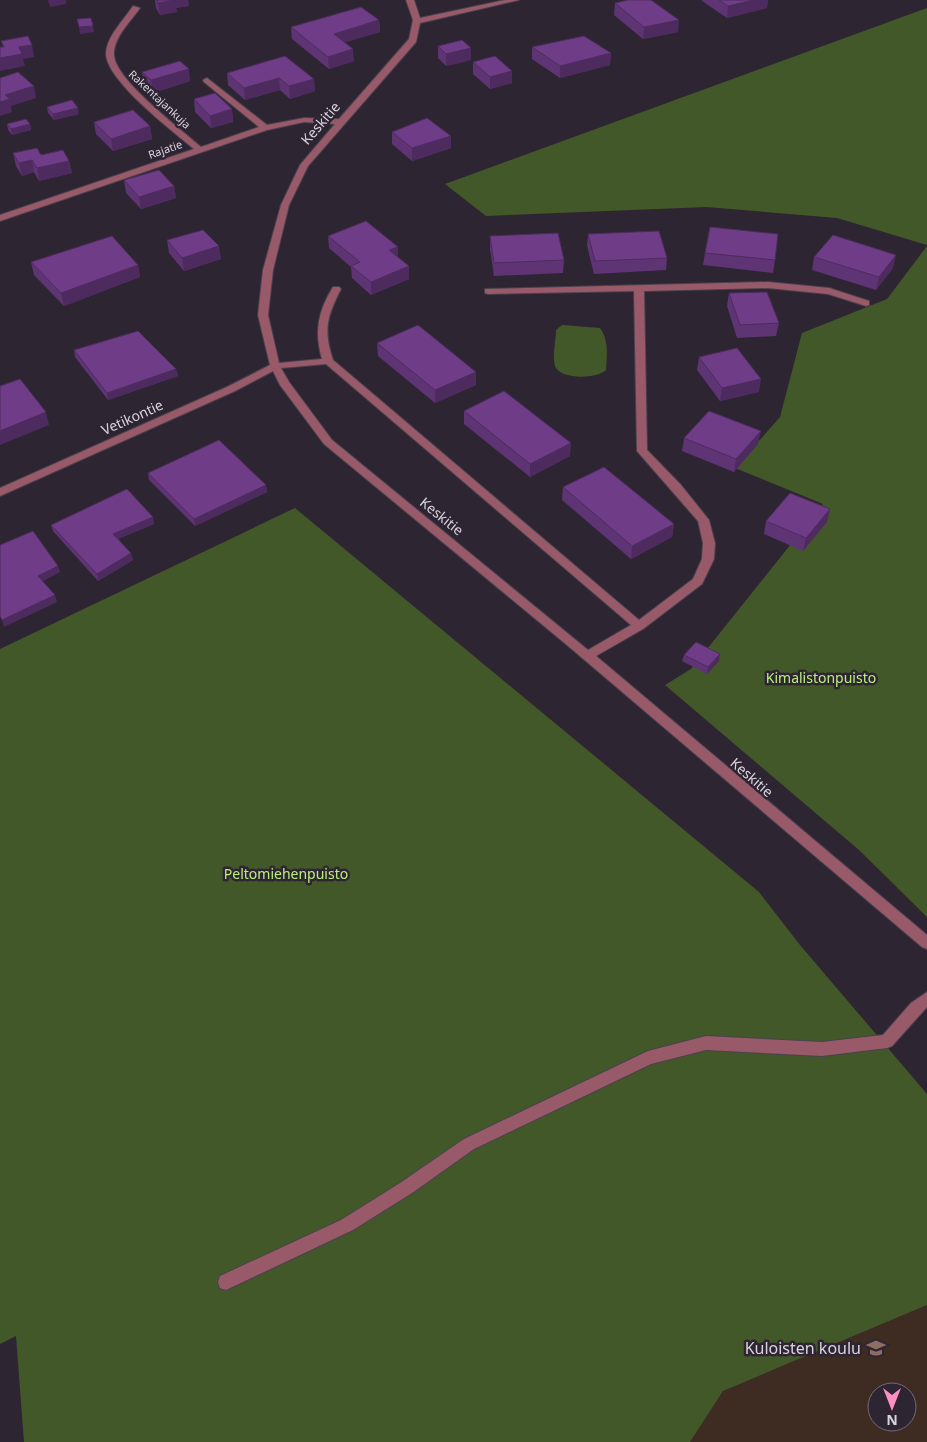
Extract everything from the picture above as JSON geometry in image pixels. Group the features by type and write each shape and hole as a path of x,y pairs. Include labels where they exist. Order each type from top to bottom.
{"street":[{"path":"410,0 414,7 417,21 515,0"},
{"name":"Rakentajankuja","path":"136,8 113,42 109,57 114,70 126,85 198,149"},
{"name":"Keskitie","path":"417,21 413,40 304,165 285,205 268,270 263,315 275,366 284,383 328,442 587,656 927,943"},
{"path":"207,80 265,128"},
{"name":"Rajatie","path":"0,218 198,149 265,128 304,120 341,122"},
{"path":"488,291 768,285 828,291 866,303"},
{"path":"336,289 323,315 321,342 328,361 639,626"},
{"path":"587,656 639,626 698,581 708,559 709,543 703,520 677,488 642,452 638,289"},
{"path":"275,366 328,361"},
{"name":"Vetikontie","path":"0,492 231,389 275,366"},
{"path":"226,1282 347,1225 406,1188 470,1144 648,1058 706,1043 822,1050 887,1041 916,1007 927,998"}],"shaded area":[{"name":"Kuloisten koulu","path":"927,1305 927,1442 690,1442 723,1391"}],"green space":[{"path":"927,8 927,245 837,218 706,207 486,216 445,184"},
{"name":"Kimalistonpuisto","path":"927,246 927,917 859,850 665,685 691,669 823,504 735,468 780,417 802,333 887,299"},
{"path":"562,325 600,328 606,343 606,370 595,375 579,377 558,371 554,362 554,348 556,330"},
{"name":"Peltomiehenpuisto","path":"295,508 759,892 800,945 927,1094 927,1305 723,1391 690,1442 24,1442 16,1336 0,1344 0,649"}],"building":[{"path":"157,0 175,0 158,3"},
{"path":"628,0 651,0 679,20 644,27 615,3"},
{"path":"719,0 754,0 728,6"},
{"path":"361,7 379,20 334,34 353,49 328,57 291,27"},
{"path":"91,18 93,26 79,27 77,19"},
{"path":"28,36 32,45 19,47 22,54 0,58 0,47 4,47 1,41"},
{"path":"584,36 611,53 560,66 532,47"},
{"path":"462,40 471,48 446,54 438,46"},
{"path":"285,56 314,79 289,86 279,78 244,88 227,73"},
{"path":"495,56 512,71 490,77 473,62"},
{"path":"180,61 189,69 151,80 142,72"},
{"path":"18,72 34,86 5,95 10,99 0,102 0,78"},
{"path":"215,93 232,109 210,116 194,99"},
{"path":"72,100 78,108 53,114 47,107"},
{"path":"133,110 150,126 111,139 94,122"},
{"path":"427,118 451,136 412,148 392,132"},
{"path":"26,119 30,124 11,129 7,124"},
{"path":"37,148 41,155 63,150 69,161 37,168 32,160 19,163 13,153"},
{"path":"159,170 174,186 139,197 124,180"},
{"path":"366,221 398,247 389,250 409,266 371,282 351,266 360,262 328,236"},
{"path":"710,227 778,234 775,260 705,253"},
{"path":"203,230 219,246 182,258 167,240"},
{"path":"659,231 667,258 595,261 588,234"},
{"path":"558,233 564,260 494,263 490,236"},
{"path":"833,235 896,255 879,277 814,257"},
{"path":"112,236 138,265 61,293 31,262"},
{"path":"767,292 779,323 740,325 729,293"},
{"path":"418,325 476,372 435,390 377,343"},
{"path":"138,331 176,369 107,393 74,350"},
{"path":"737,348 761,379 722,388 699,357"},
{"path":"20,379 46,412 0,431 0,386"},
{"path":"504,391 571,443 530,464 464,411"},
{"path":"709,411 761,431 736,459 684,438"},
{"path":"219,440 266,485 194,519 148,473"},
{"path":"604,467 674,524 632,546 563,487"},
{"path":"127,489 153,517 113,534 131,553 97,574 51,525"},
{"path":"790,493 830,509 806,538 766,521"},
{"path":"33,531 58,566 38,576 55,595 2,620 0,616 0,545"},
{"path":"696,642 720,654 708,667 684,655"}],"place":[{"name":"Kuloisten koulu","path":"876,1348"}]}
